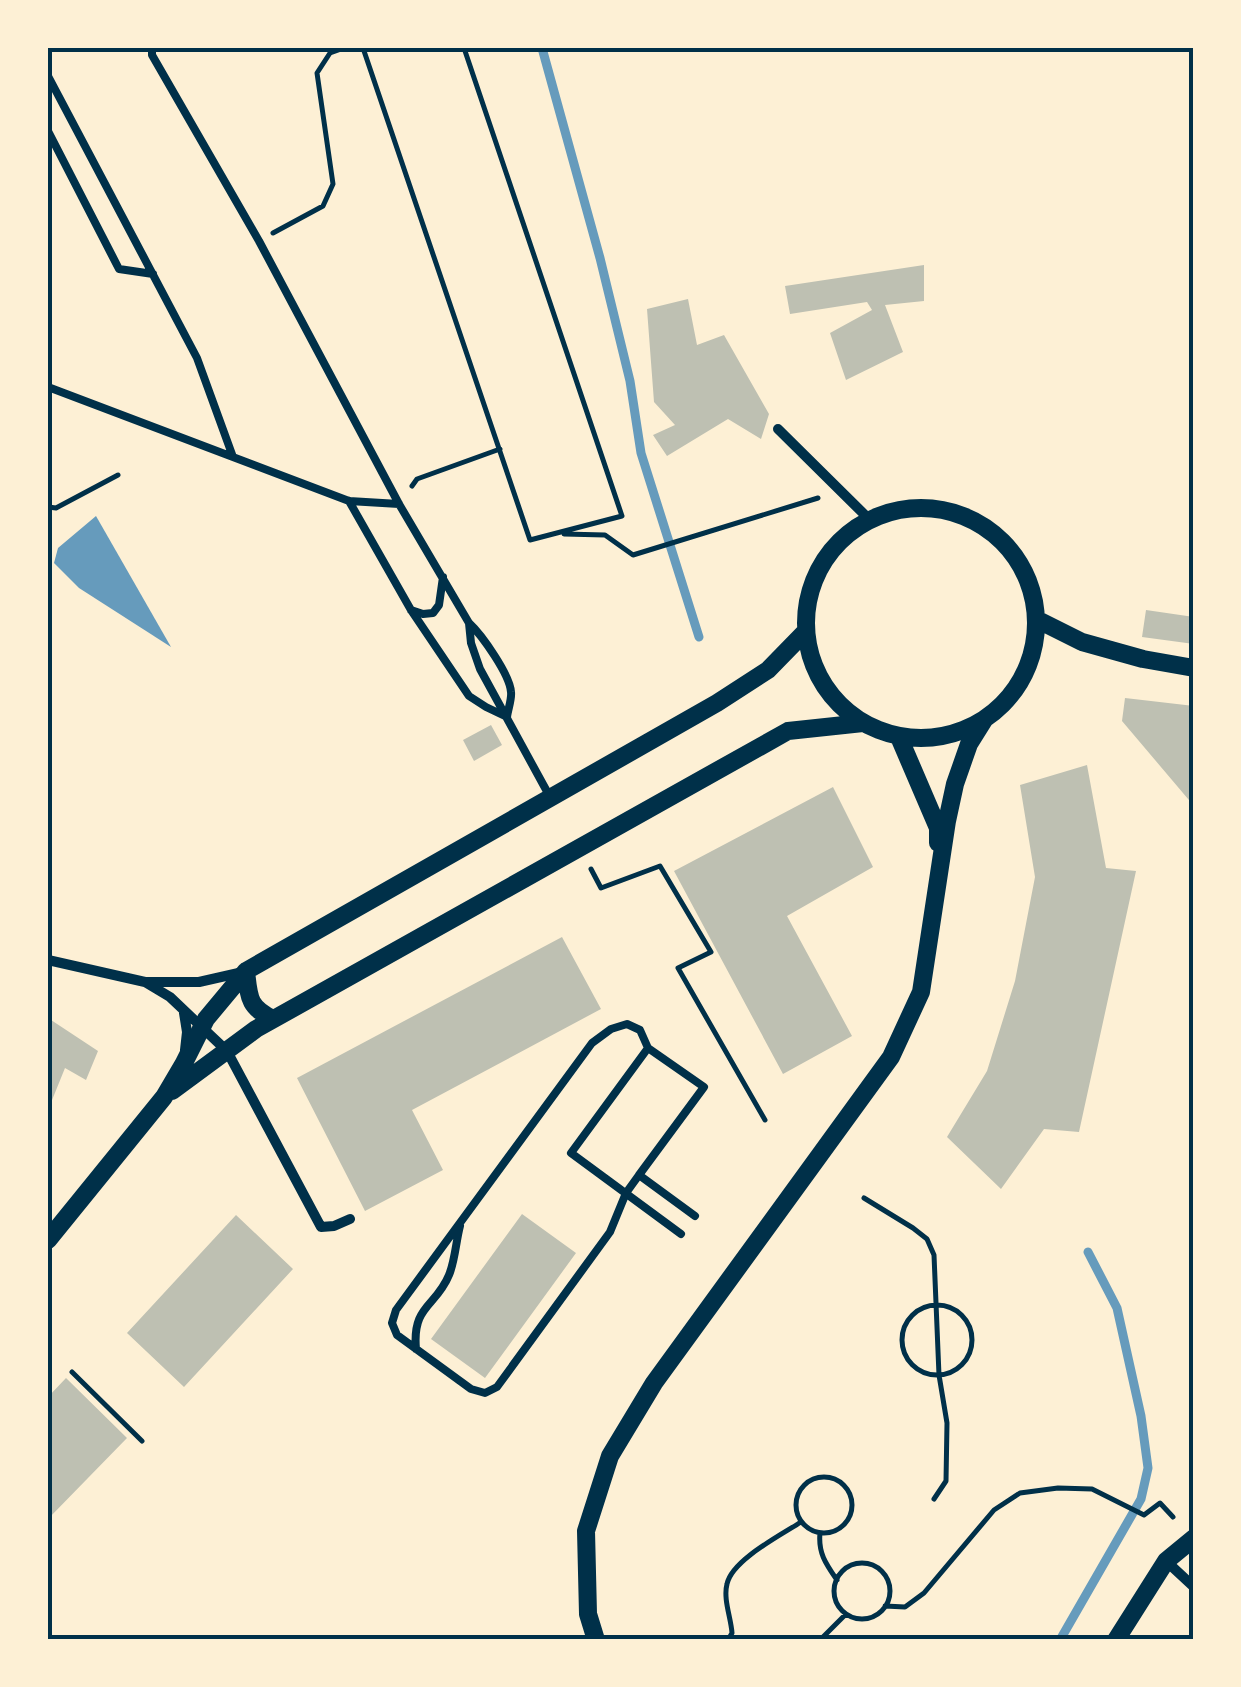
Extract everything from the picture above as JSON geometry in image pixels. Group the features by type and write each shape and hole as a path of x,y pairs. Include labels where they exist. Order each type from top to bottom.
{"street":[{"path":"778,429 868,520"},
{"path":"596,1640 588,1614 586,1531 610,1456 654,1383 891,1057 921,992 947,821 969,744 1027,670 1036,619 1028,581 1009,548 980,524 944,510 906,508 868,520 835,546 818,570 809,598 806,632 814,667 833,699 862,723 899,737 942,738 984,720"},
{"path":"1036,619 1082,642 1143,660 1194,668"},
{"path":"48,960 145,982 198,982 246,972 717,703 768,670 806,632"},
{"path":"164,1097 273,1019 788,732 862,723"},
{"path":"899,737 938,828 940,873"},
{"path":"246,972 249,999 259,1012 273,1019"},
{"path":"48,1240 164,1097 206,1019 246,972"},
{"path":"145,982 170,997 227,1050 321,1227 350,1219"},
{"path":"184,1012 184,1064"},
{"path":"1116,1640 1166,1561 1194,1538"},
{"path":"1166,1561 1194,1588"}],"lane":[{"path":"152,48 152,55 259,241 398,504 469,623 484,638 512,690 507,716"},
{"path":"48,76 197,358 233,456"},
{"path":"48,131 119,269 153,274"},
{"path":"48,388 350,501 398,504"},
{"path":"350,501 411,610 469,696 507,716"},
{"path":"411,610 433,613 439,605 443,577"},
{"path":"469,623 480,668 550,797"},
{"path":"627,1024 640,1030 648,1048 704,1087 639,1176 626,1193 610,1232 497,1387 484,1393 471,1390 397,1336 392,1323 396,1310 460,1222 592,1043 627,1024"},
{"path":"648,1048 571,1153 681,1234"},
{"path":"639,1176 695,1216"},
{"path":"416,1349 414,1333 419,1317 449,1276 460,1222"}],"path":[{"path":"259,241 324,206 332,184 316,73 330,53 344,48"},
{"path":"363,48 530,540 622,516 464,48"},
{"path":"417,479 500,448"},
{"path":"48,507 56,508 118,476"},
{"path":"556,534 605,536 633,555 840,491"},
{"path":"580,848 601,888 660,866 710,952 678,968 765,1120"},
{"path":"864,1198 927,1239 934,1255 939,1375 947,1422 946,1481 934,1500"},
{"path":"936,1306 952,1308 961,1315 972,1335 967,1358 960,1366 939,1375 928,1374 909,1361 902,1340 910,1318 918,1310 936,1306"},
{"path":"72,1372 142,1441"},
{"path":"817,1478 836,1480 849,1493 850,1512 833,1531 820,1532 802,1522 796,1506 801,1488 808,1482 817,1478"},
{"path":"886,1606 905,1607 924,1593 994,1510 1020,1493 1092,1489 1144,1515 1160,1503 1172,1517"},
{"path":"728,1640 732,1633 727,1583 736,1568 802,1522"},
{"path":"820,1532 819,1546 838,1580"},
{"path":"866,1563 874,1566 888,1580 886,1606 872,1617 846,1614 836,1600 838,1580 847,1567 866,1563"},
{"path":"820,1640 846,1614"}],"water":[{"path":"96,516 171,647 79,588 54,563 58,548"}],"building":[{"path":"924,265 924,301 885,305 903,352 846,380 830,333 872,310 867,302 790,314 785,286"},
{"path":"688,299 697,345 724,335 769,414 761,439 728,419 667,456 653,435 675,425 654,402 647,309"},
{"path":"1146,610 1194,617 1194,644 1142,637"},
{"path":"1125,698 1194,706 1194,806 1122,721"},
{"path":"491,725 502,745 474,761 463,740"},
{"path":"1087,765 1106,868 1136,871 1079,1132 1044,1129 1001,1189 947,1137 987,1071 1015,981 1035,877 1020,785"},
{"path":"833,787 873,867 787,916 852,1036 783,1074 674,871"},
{"path":"562,937 601,1009 412,1110 443,1170 365,1211 297,1078"},
{"path":"48,1018 98,1051 86,1080 65,1068 48,1110"},
{"path":"522,1214 576,1253 485,1378 431,1339"},
{"path":"236,1215 293,1269 184,1387 127,1333"},
{"path":"66,1378 127,1438 48,1519 48,1397"}],"waterway":[{"path":"542,48 600,258 630,381 641,453 699,637"},
{"path":"1060,1640 1141,1499 1148,1468 1141,1416 1117,1308 1088,1252"}]}
